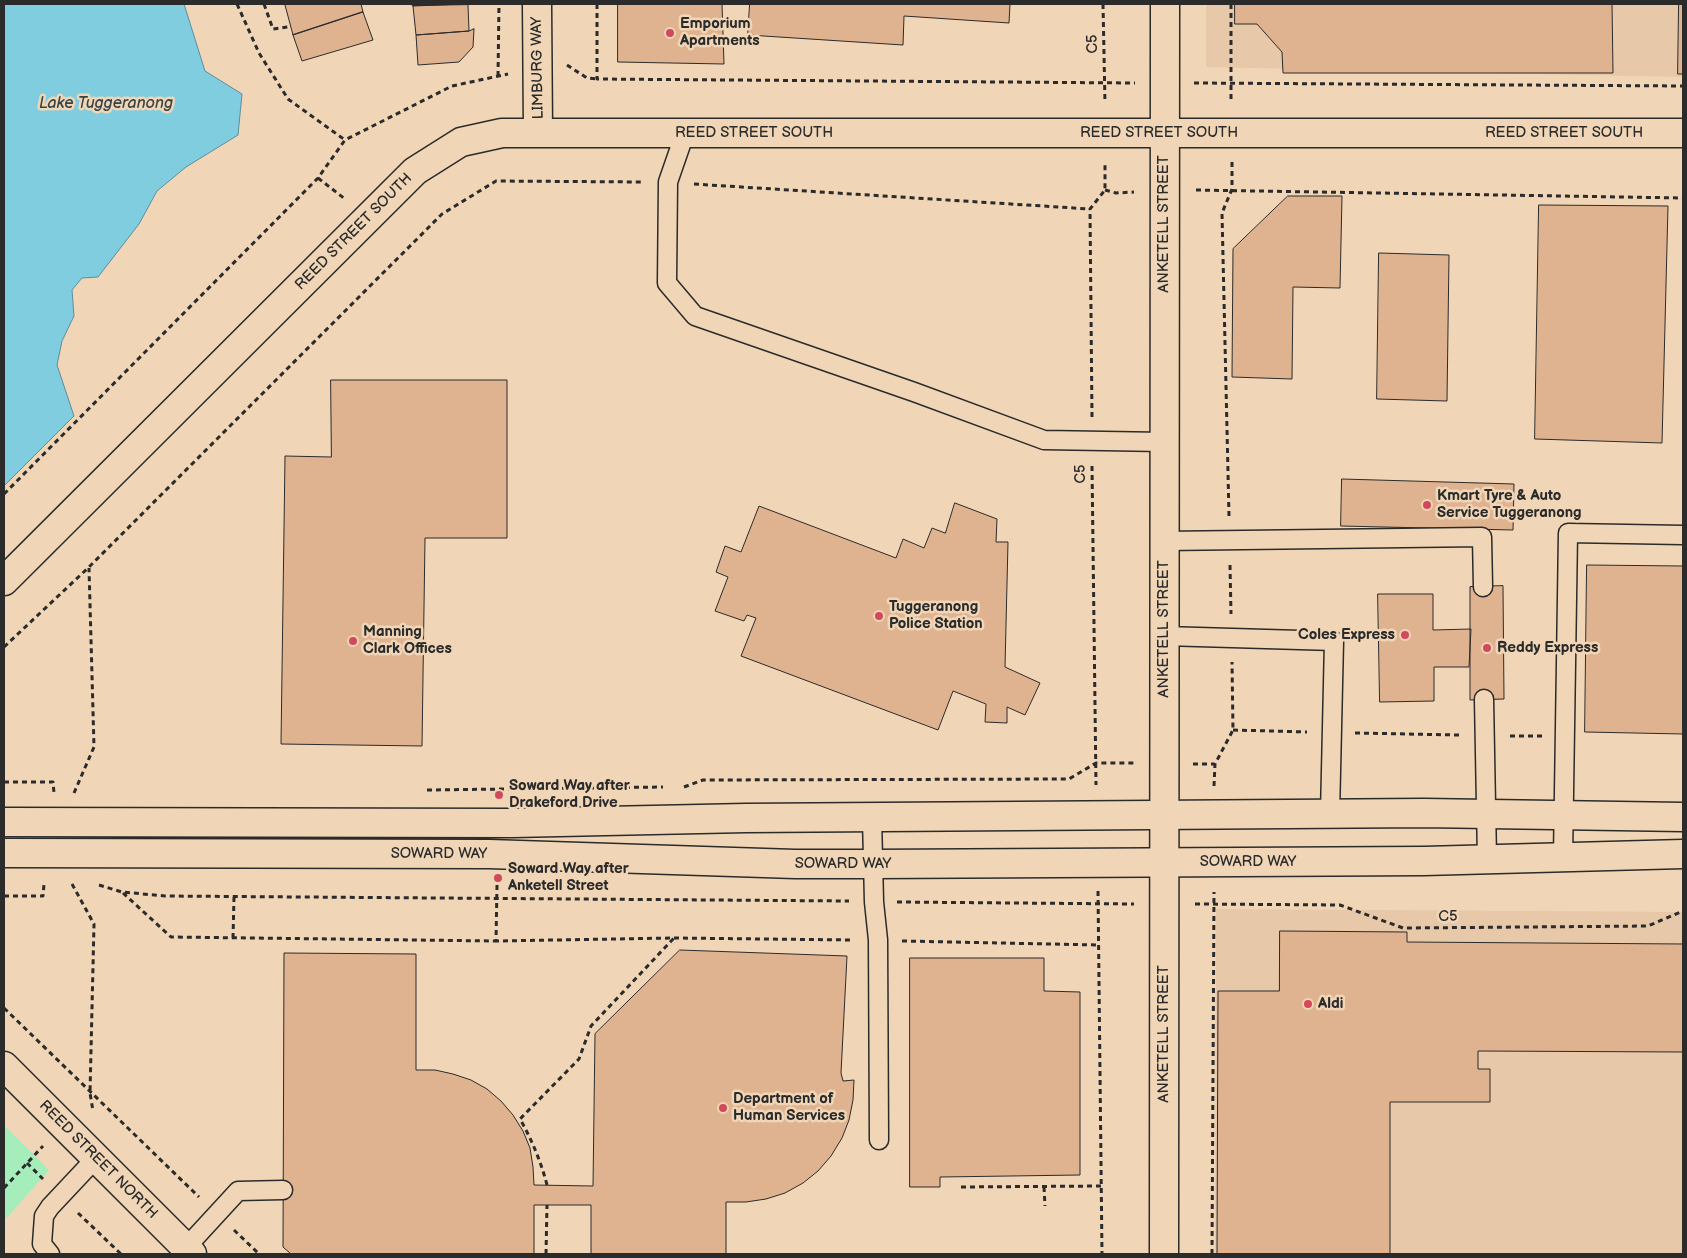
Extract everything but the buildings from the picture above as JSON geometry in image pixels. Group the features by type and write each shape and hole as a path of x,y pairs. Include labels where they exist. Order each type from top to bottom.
{"street":[{"name":"LIMBURG WAY","path":"537,4 538,133"},
{"name":"ANKETELL STREET","path":"1164,1254 1165,4"},
{"name":"REED STREET SOUTH","path":"4,581 415,171 462,142 502,133 1683,133"},
{"name":"SOWARD WAY","path":"4,822 499,823 872,816 1330,814 1683,817"},
{"name":"SOWARD WAY","path":"4,853 498,854 785,864 1487,859 1683,854"},
{"name":"REED STREET NORTH","path":"4,1066 186,1252"}],"lane":[{"path":"685,133 668,182 666,284 696,316 905,388 1044,440 1164,442"},
{"path":"1563,857 1568,533 1683,535"},
{"path":"1164,541 1482,537 1482,586"},
{"path":"1164,636 1334,641 1330,814"},
{"path":"1484,699 1487,859"},
{"path":"872,816 874,902 878,940 879,1140"},
{"path":"50,1254 42,1244 44,1216 50,1207 96,1158"},
{"path":"186,1252 238,1191 283,1190"}],"path":[{"path":"237,4 260,53 288,99 345,140"},
{"path":"264,4 273,28 288,27"},
{"path":"498,4 498,76"},
{"path":"563,62 587,78 597,79 597,4"},
{"name":"C5","path":"597,79 1104,84 1103,4"},
{"path":"1231,4 1231,83 1683,86"},
{"path":"4,494 318,178 345,140 452,86"},
{"path":"4,647 89,567 442,214 496,180 668,182 1090,209 1105,190"},
{"path":"1215,764 1234,730 1222,213 1232,189 1683,198"},
{"name":"C5","path":"678,787 688,787 703,780 1069,779 1096,763 1090,209"},
{"path":"82,796 73,795 94,747 89,567"},
{"path":"1234,730 1565,737"},
{"path":"4,782 53,782 54,796"},
{"path":"420,790 669,787"},
{"path":"499,823 500,789"},
{"path":"496,941 498,854"},
{"path":"4,896 43,896 45,879"},
{"path":"78,881 69,879 94,924 90,1093"},
{"path":"97,885 122,892 165,896 1098,903 1102,1254"},
{"path":"122,892 171,937 496,941 674,938 1098,945"},
{"path":"233,938 234,897"},
{"name":"C5","path":"1212,1254 1214,904 1340,905 1403,928 1648,926 1683,911"},
{"path":"547,1185 539,1158 520,1119 579,1059 590,1026 674,938"},
{"path":"4,1008 259,1254"},
{"path":"4,1188 28,1163"},
{"path":"1044,1186 1045,1206"},
{"path":"961,1187 1102,1186"},
{"path":"546,1254 547,1205"}],"shaded area":[{"path":"1206,4 1683,4 1683,77 1206,67"},
{"path":"1216,909 1683,912 1683,1254 1215,1254"}],"green space":[{"path":"4,1125 49,1170 4,1221"}],"water":[{"name":"Lake Tuggeranong","path":"4,4 184,4 205,71 242,94 238,135 186,167 157,191 139,224 98,277 82,278 72,290 74,316 62,341 57,365 74,416 4,486"}],"place":[{"name":"Emporium Apartments","path":"670,33"},
{"name":"Kmart Tyre & Auto Service Tuggeranong","path":"1427,505"},
{"name":"Tuggeranong Police Station","path":"879,616"},
{"name":"Coles Express","path":"1405,635"},
{"name":"Manning Clark Offices","path":"353,641"},
{"name":"Reddy Express","path":"1487,648"},
{"name":"Soward Way after Drakeford Drive","path":"499,795"},
{"name":"Soward Way after Anketell Street","path":"498,878"},
{"name":"Aldi","path":"1308,1004"},
{"name":"Department of Human Services","path":"723,1108"}]}
